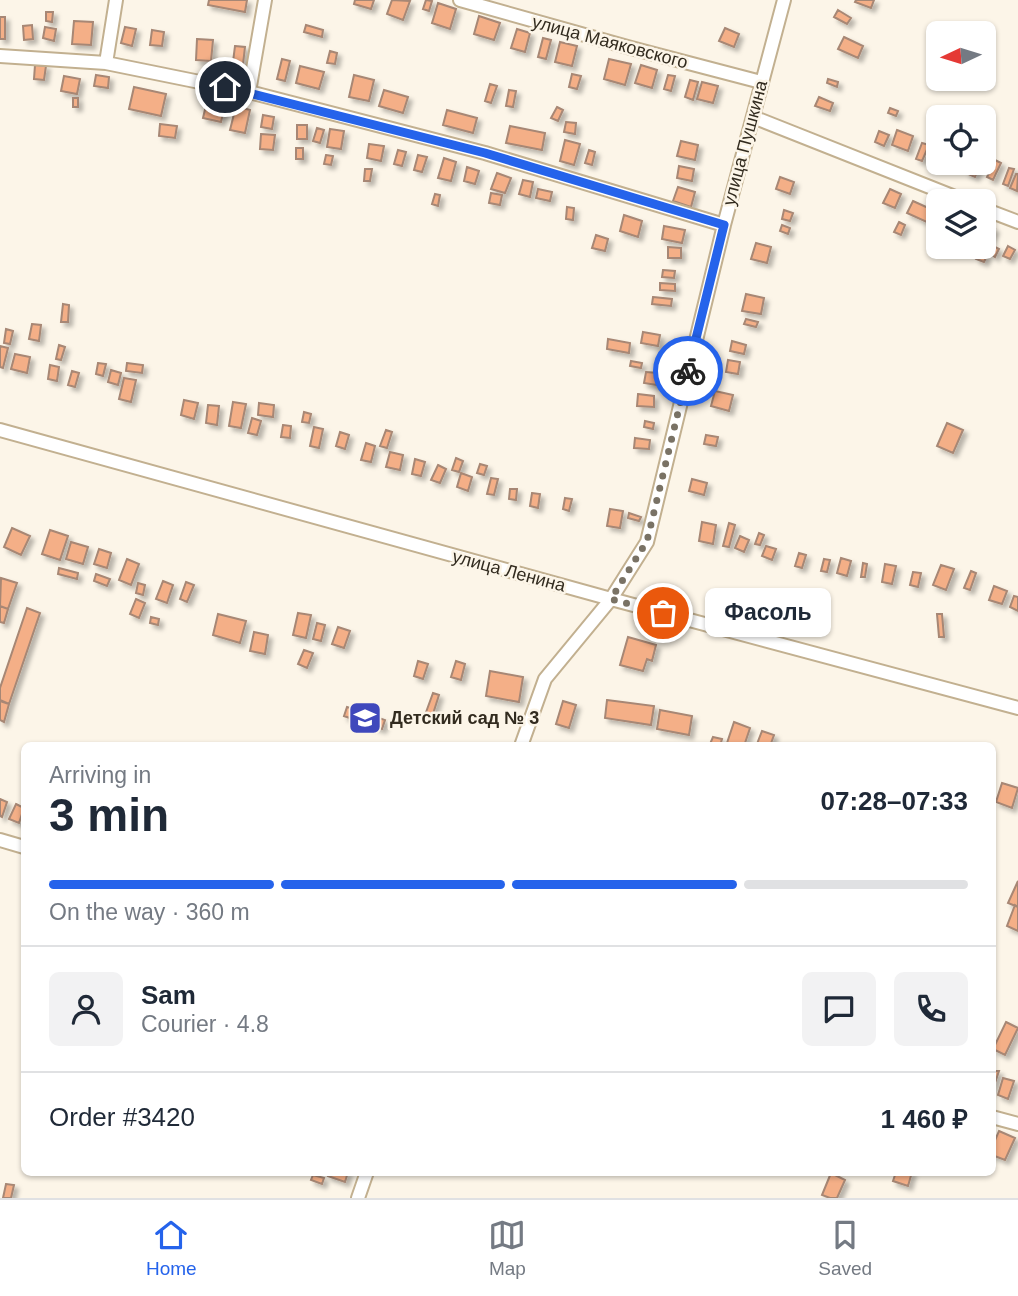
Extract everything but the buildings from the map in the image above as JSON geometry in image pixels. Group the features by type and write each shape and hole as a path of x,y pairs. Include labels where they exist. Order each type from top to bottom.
{"street":[{"path":"106,63 116,0"},
{"path":"248,92 265,0"},
{"name":"улица Маяковского","path":"460,0 761,82"},
{"name":"улица Пушкина","path":"522,742 545,679 611,599 647,541 724,225 784,0"},
{"path":"0,56 106,63 248,92 485,153 724,225"},
{"path":"753,117 935,189"},
{"path":"996,214 1018,222"},
{"name":"улица Ленина","path":"0,430 1018,708"},
{"path":"0,840 21,846"},
{"path":"996,1118 1018,1124"},
{"path":"358,1198 366,1176"}],"way so far":[{"path":"663,613 611,599 647,541 688,371"}],"place":[{"name":"Фасоль","path":"663,613"},
{"name":"Детский сад № 3","path":"365,718"}],"route":[{"path":"225,87 485,153 724,225 688,371"}]}
